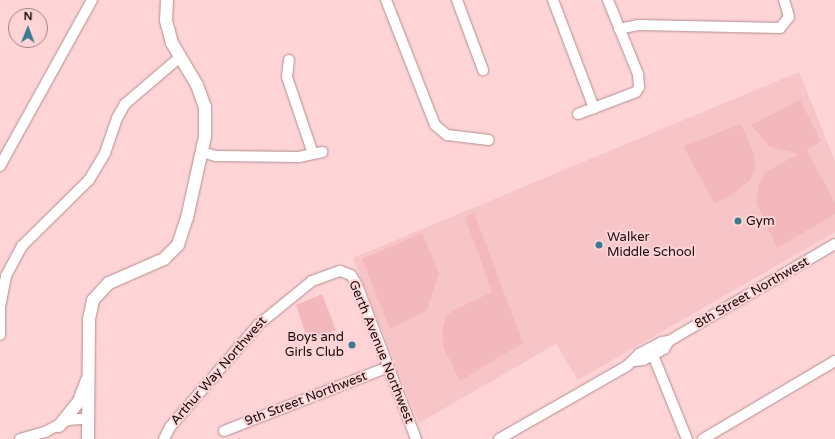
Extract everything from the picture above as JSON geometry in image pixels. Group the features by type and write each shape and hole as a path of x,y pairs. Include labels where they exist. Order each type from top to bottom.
{"street":[{"path":"0,166 92,0"},
{"path":"88,439 90,371 89,318 94,300 109,283 164,258 178,245 187,218 207,124 205,107 197,85 180,57 169,32 166,20 167,0"},
{"path":"386,0 433,121 439,129 452,136 489,140"},
{"path":"457,0 483,70"},
{"path":"553,0 594,108"},
{"path":"578,114 636,92 639,87 638,74 608,0"},
{"path":"619,29 638,25 780,28 788,21 789,13 784,0"},
{"path":"0,335 0,308 6,276 22,246 89,180 105,153 117,118 125,104 180,57"},
{"path":"201,152 216,156 299,158 318,153 287,77 289,60"},
{"name":"8th Street Northwest","path":"634,361 639,354 662,342 669,341 835,244"},
{"name":"Gerth Avenue Northwest","path":"340,271 350,275 357,285 416,439"},
{"name":"Arthur Way Northwest","path":"164,439 170,427 258,325 312,281 340,271"},
{"name":"8th Street Northwest","path":"499,439 634,361 643,360 664,349 669,341"},
{"path":"653,355 687,439"},
{"path":"703,439 835,361"},
{"name":"9th Street Northwest","path":"224,431 388,367"},
{"path":"59,426 79,401 90,371"},
{"path":"20,439 32,437 76,418 89,418"}],"shaded area":[{"name":"Walker Middle School","path":"799,72 835,161 835,232 578,380 556,344 419,423 353,258"},
{"path":"800,100 821,141 807,150 835,203 835,214 777,248 756,202 759,185 765,172 799,154 770,147 751,125"},
{"path":"741,124 754,153 755,168 750,180 732,195 714,203 683,146"},
{"path":"474,213 523,343 460,381 444,348 442,330 446,316 454,310 492,292 465,217"},
{"path":"422,233 439,273 427,310 390,329 362,259"},
{"path":"322,294 336,330 308,341 296,305"}],"place":[{"name":"Gym","path":"738,221"},
{"name":"Walker Middle School","path":"599,245"},
{"name":"Boys and Girls Club","path":"352,345"}]}
